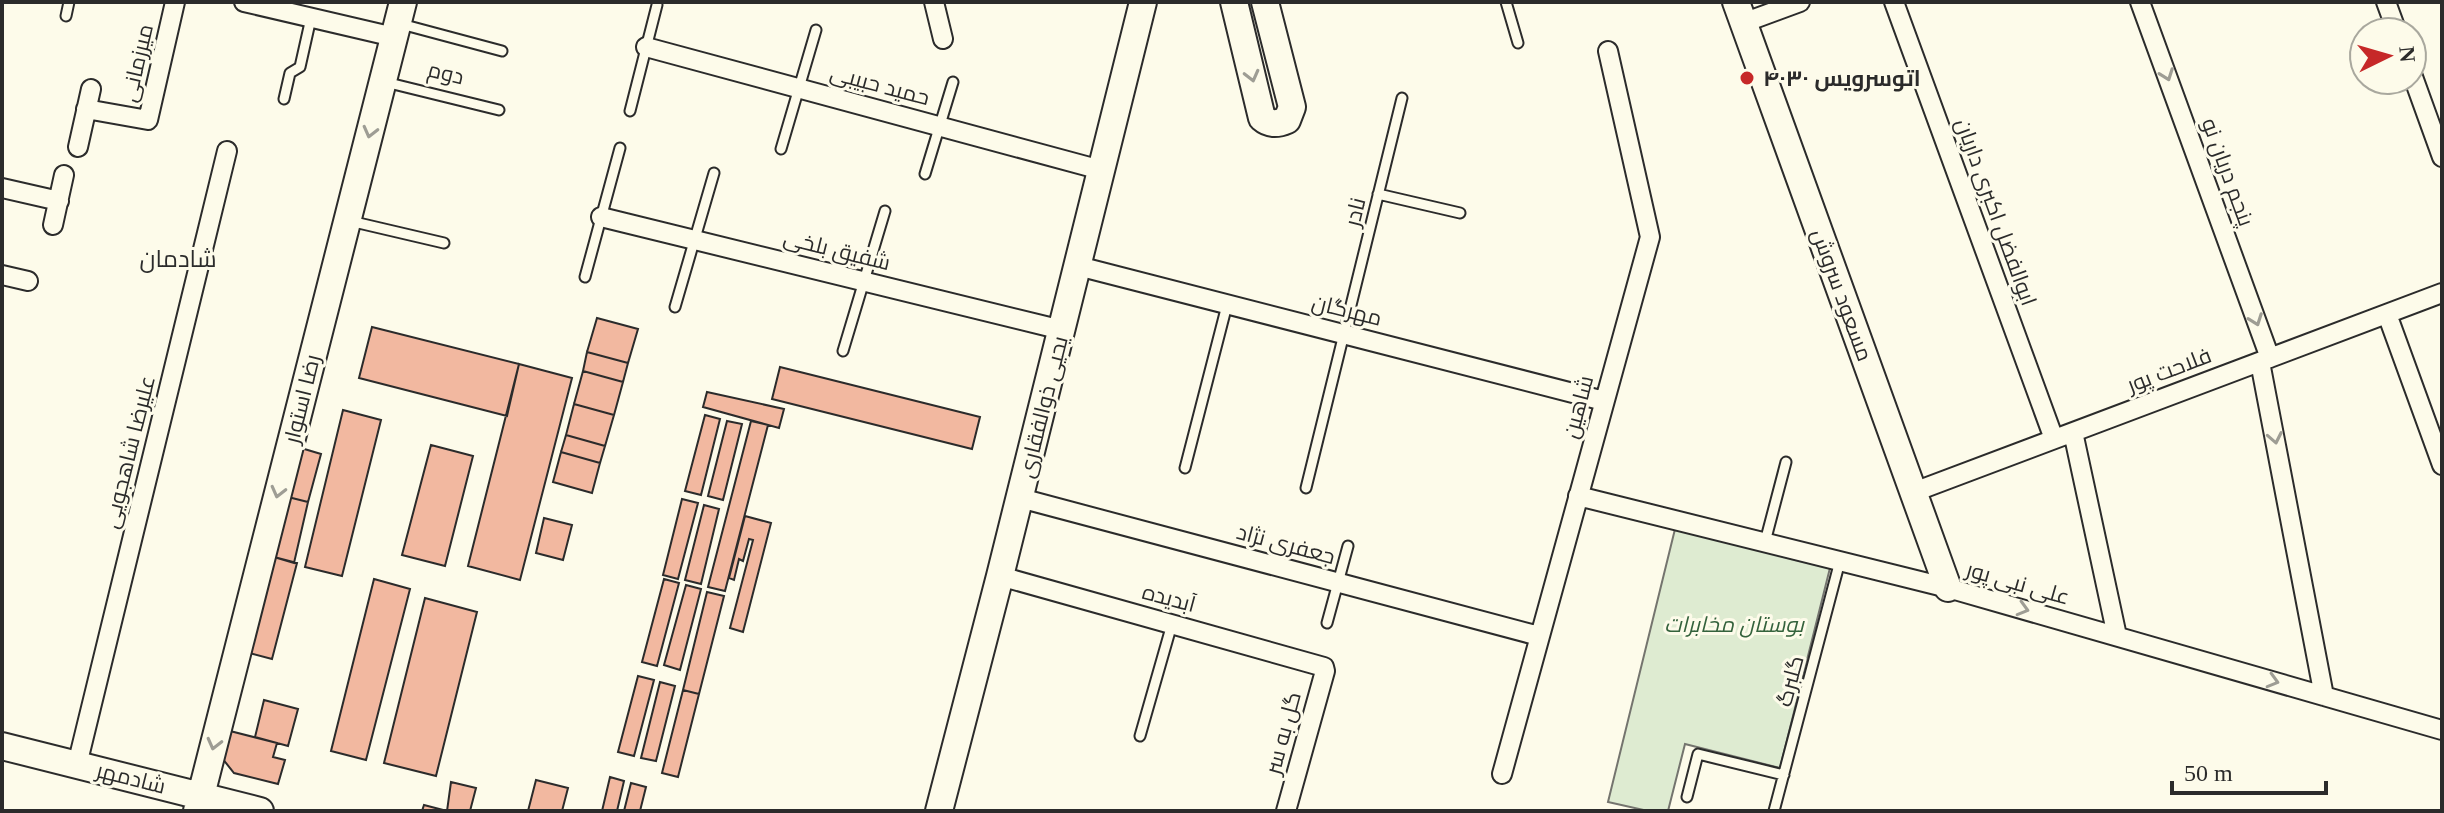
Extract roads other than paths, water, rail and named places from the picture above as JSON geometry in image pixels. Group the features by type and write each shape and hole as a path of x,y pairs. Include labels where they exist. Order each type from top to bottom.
{"street":[{"name":"میرزمانی","path":"86,109 148,120 175,2"},
{"path":"247,2 311,18 398,21"},
{"path":"934,2 943,39"},
{"path":"1234,2 1262,118 1279,123 1287,120 1292,107 1265,2"},
{"path":"1739,12 1800,2"},
{"name":"ابوالفضل اکبری داریان","path":"1894,2 2054,439"},
{"name":"پنجم دریان‌ نو","path":"2140,2 2265,360 2324,696"},
{"name":"یحیی ذوالفقاری","path":"939,811 1078,266 1136,9"},
{"name":"مسعود سروش","path":"1739,12 1948,588"},
{"name":"رضا استوار","path":"199,804 398,21"},
{"name":"حمید حبیبی","path":"646,47 1101,170"},
{"name":"شاهین","path":"1502,774 1650,237 1608,51"},
{"path":"78,147 91,89"},
{"path":"2420,96 2442,157"},
{"name":"علیرضا شاهجویی","path":"77,765 227,151"},
{"path":"53,225 64,175"},
{"path":"2,188 59,201"},
{"name":"شفیق بلخی","path":"601,217 1062,330"},
{"name":"مهرگان","path":"1078,266 1604,401"},
{"path":"2,275 28,281"},
{"name":"فلاحت پور","path":"1914,492 2442,293"},
{"path":"2387,314 2442,465"},
{"path":"2073,432 2117,636"},
{"name":"علی نبی پور","path":"1578,496 1948,588 2442,730"},
{"name":"جعفری نژاد","path":"1020,498 1539,636"},
{"name":"آبدیده","path":"1000,576 1324,667"},
{"name":"گل به سر","path":"1286,811 1324,667"},
{"name":"شادمهر","path":"2,746 77,765 199,804 260,811"}],"lane":[{"path":"66,16 69,2"},
{"path":"1506,2 1518,43"},
{"path":"630,111 657,5"},
{"path":"284,99 290,73 300,67 311,18"},
{"path":"398,21 502,51"},
{"path":"781,149 816,30"},
{"name":"دوم","path":"383,81 499,110"},
{"path":"925,174 953,82"},
{"name":"نادر","path":"1306,488 1402,98"},
{"path":"585,277 620,148"},
{"path":"675,307 714,173"},
{"path":"1378,194 1460,213"},
{"path":"843,351 885,211"},
{"path":"347,220 444,243"},
{"path":"1185,468 1227,304"},
{"path":"1765,542 1786,462"},
{"path":"1327,623 1348,546"},
{"name":"گلبرگ","path":"1774,811 1840,561"},
{"path":"1140,736 1172,624"},
{"path":"1687,797 1698,754 1784,775"}],"place":[{"name":"اتوسرویس ۴۰۳۰","path":"1747,78"}],"district":[{"name":"شادمان","path":"178,259"}],"park label":[{"name":"بوستان مخابرات","path":"1734,624"}]}
